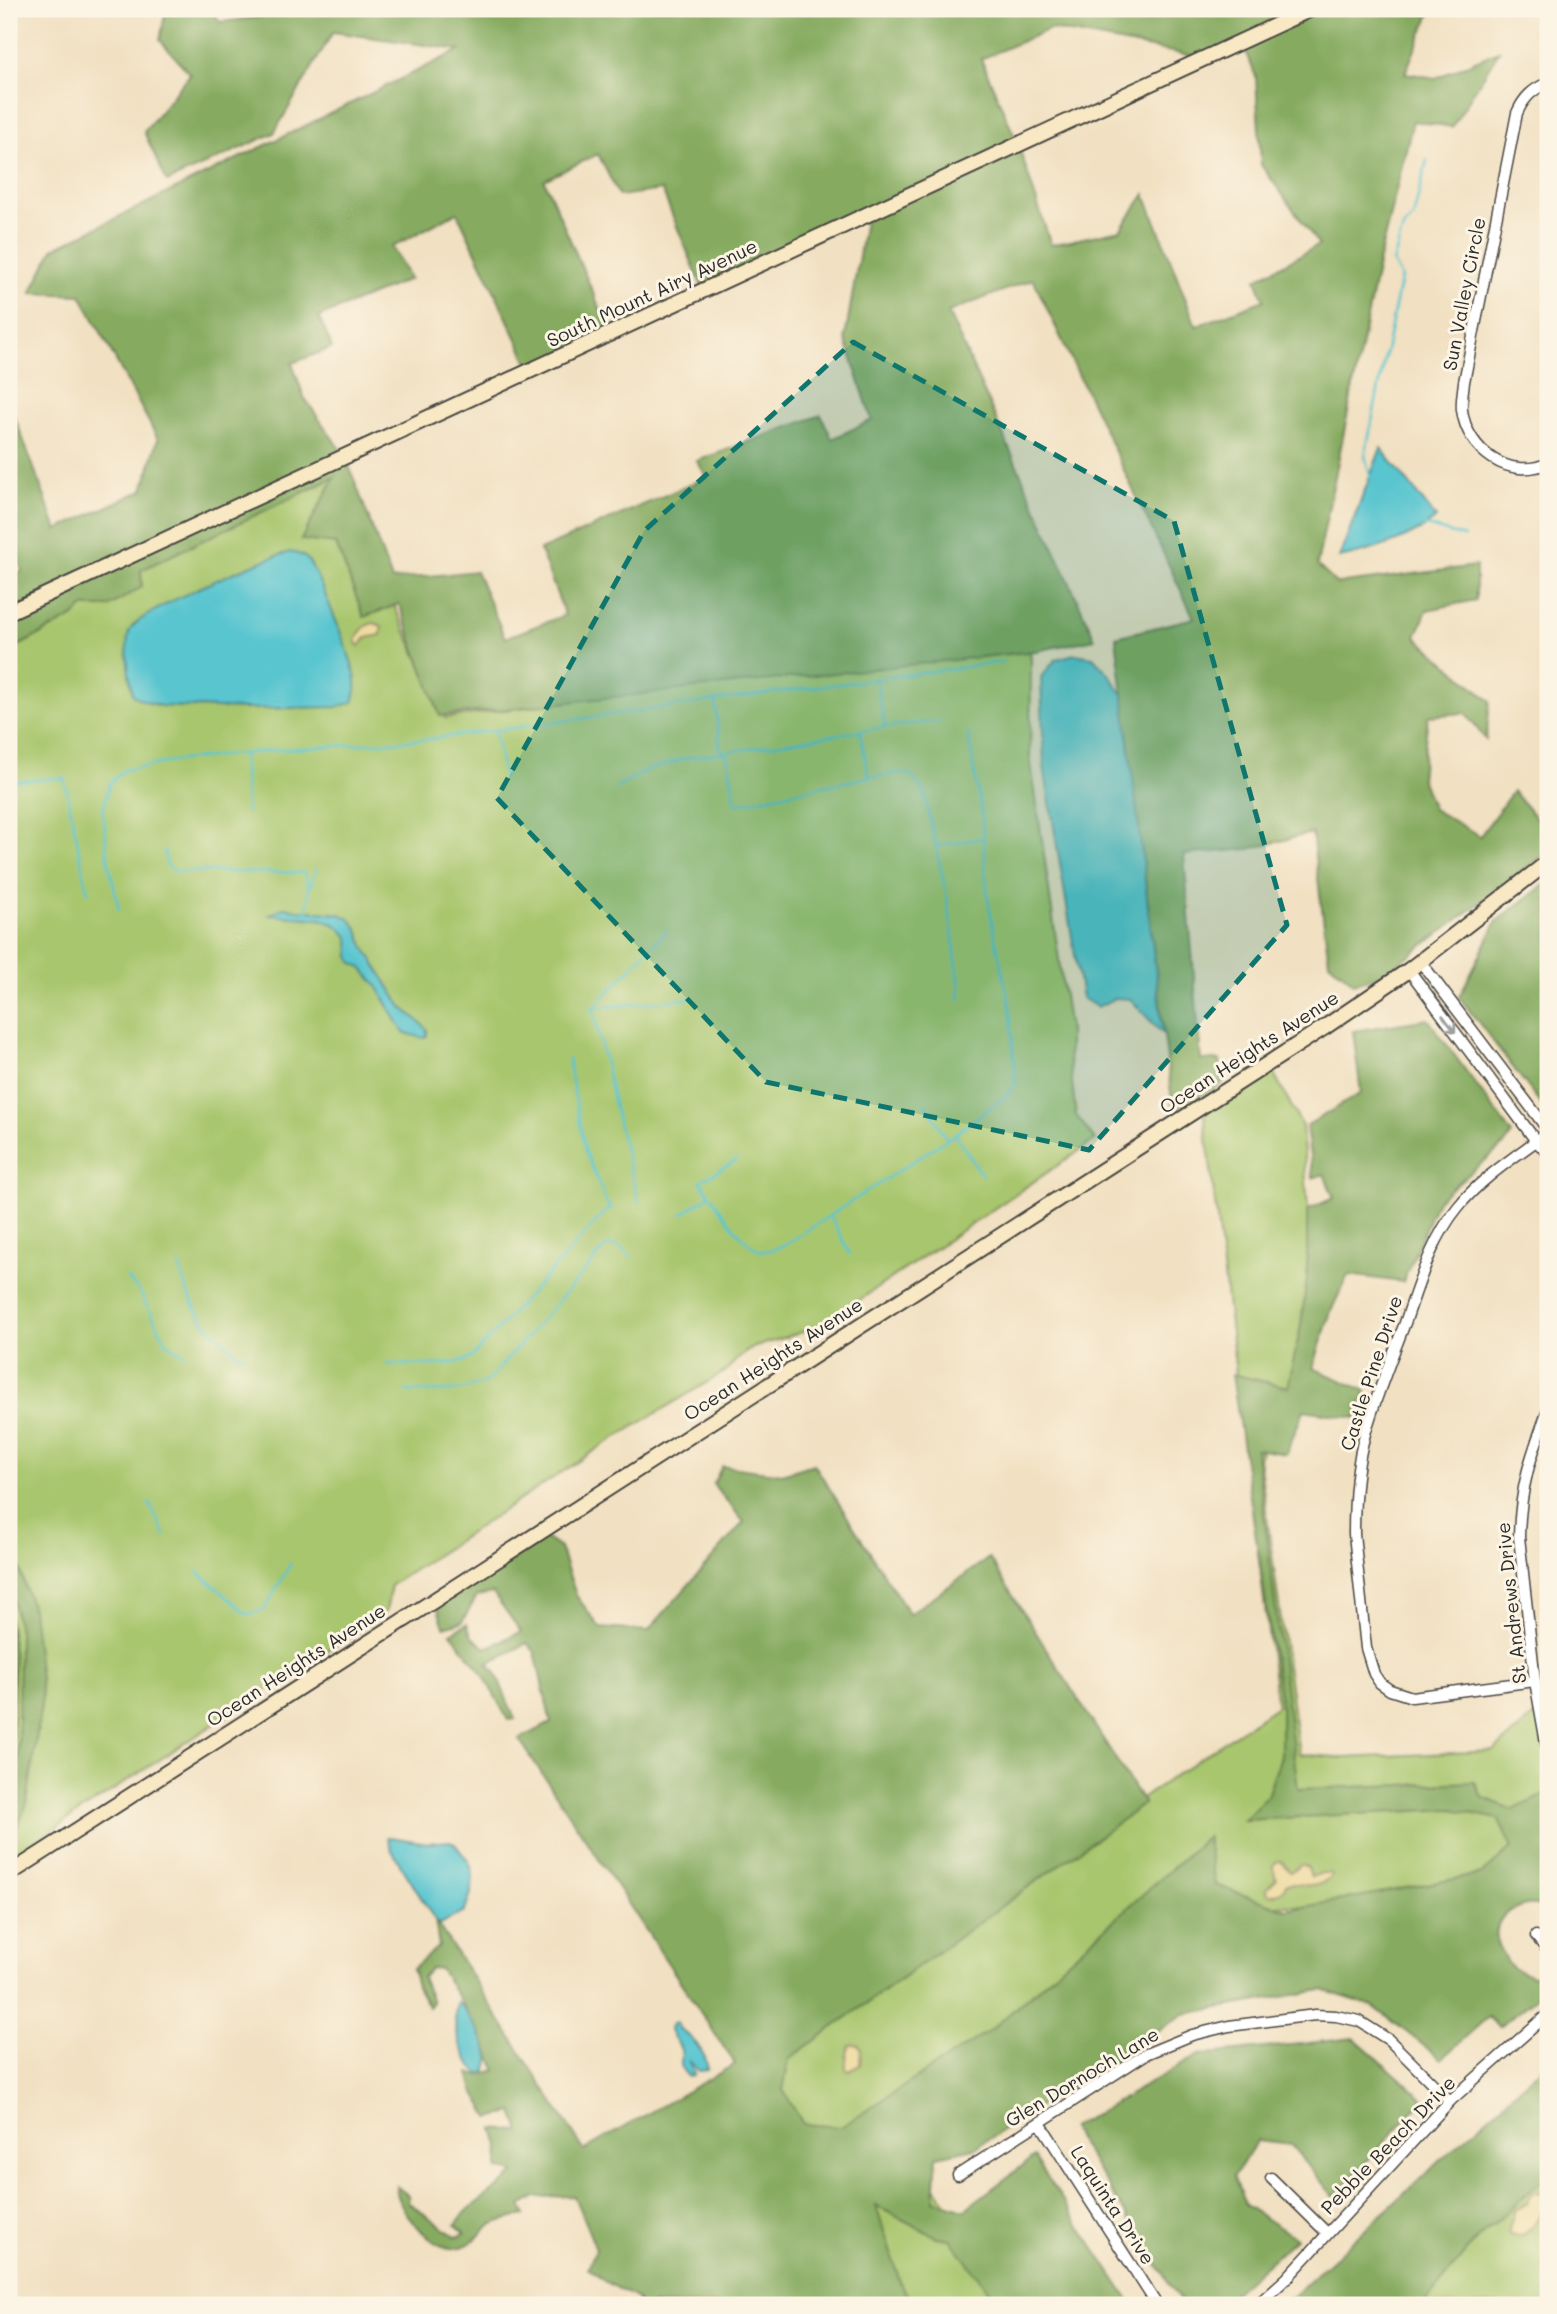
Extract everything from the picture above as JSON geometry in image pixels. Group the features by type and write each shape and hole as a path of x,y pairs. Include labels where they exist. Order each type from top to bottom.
{"main road":[{"name":"South Mount Airy Avenue","path":"9,612 1311,9"},
{"name":"Ocean Heights Avenue","path":"9,1874 1325,1027 1414,965 1548,862"}],"street":[{"name":"Sun Valley Circle","path":"1548,83 1522,101 1517,113 1461,408 1474,439 1499,463 1522,470 1548,463"},
{"path":"1414,965 1548,1131"},
{"path":"1414,965 1536,1141 1548,1153"},
{"name":"Castle Pine Drive","path":"1535,1681 1412,1697 1390,1690 1380,1683 1374,1674 1366,1647 1354,1534 1354,1498 1365,1434 1431,1252 1445,1226 1468,1195 1548,1131"},
{"name":"St Andrews Drive","path":"1548,1410 1527,1469 1519,1536 1535,1681 1548,1754"},
{"path":"1536,1936 1548,1951"},
{"name":"Pebble Beach Drive","path":"1257,2305 1282,2283 1450,2101 1548,2014"},
{"name":"Glen Dornoch Lane","path":"958,2175 1132,2063 1177,2040 1217,2028 1315,2015 1348,2018 1378,2032 1402,2051 1450,2101"},
{"name":"Laquinta Drive","path":"1040,2123 1157,2305"},
{"path":"1271,2178 1327,2234"}],"highlighted area":[{"path":"853,342 1174,521 1287,925 1089,1150 766,1082 497,798 644,531"}],"green space":[{"path":"166,9 211,9 220,22 262,17 271,9 1432,9 1405,73 1436,78 1499,51 1452,127 1413,121 1379,259 1317,565 1337,584 1476,566 1476,600 1427,610 1416,637 1490,701 1486,740 1465,713 1428,716 1421,778 1433,809 1480,836 1513,791 1544,827 1548,834 1548,852 1383,975 1354,983 1329,962 1312,833 1249,849 1184,855 1201,1060 1220,1060 1223,1083 1173,1110 1116,637 1194,618 1033,279 948,312 1095,639 1036,651 440,716 399,604 364,617 336,544 301,540 335,477 141,570 142,587 108,607 84,607 73,617 9,651 9,581 22,571 9,535 9,416 14,415 57,530 143,490 158,439 81,295 31,293 53,249 460,50 333,32 274,133 167,182 144,132 190,74 160,40","holes":["1050,29 1204,58 1241,39 1256,77 1261,165 1319,245 1256,279 1264,300 1196,326 1145,194 1120,230 1051,245 1018,144 981,59","598,154 619,196 662,190 704,292 866,215 845,338 872,420 832,439 821,415 697,461 707,477 540,550 565,615 505,638 476,571 392,580 346,458 304,397 292,363 332,348 319,317 410,279 392,247 457,212 532,371 611,334 544,180"]},
{"path":"336,477 445,718 1028,641 1031,658 1030,757 1069,1030 1069,1058 1076,1115 1095,1140 821,1326 752,1348 726,1371 600,1447 391,1585 386,1612 18,1852 9,1854 9,629"},
{"path":"1548,882 1548,1113 1459,997 1497,921"},
{"path":"1428,1019 1512,1134 1505,1144 1437,1200 1403,1282 1348,1275 1331,1311 1313,1368 1366,1391 1356,1418 1304,1410 1286,1454 1256,1449 1298,1789 1475,1782 1482,1797 1513,1810 1544,1795 1548,1790 1548,1909 1537,1905 1517,1908 1508,1913 1497,1930 1497,1940 1510,1965 1540,1978 1539,1995 1499,2027 1488,2017 1441,2059 1373,2006 1322,1990 1184,2014 975,2148 937,2156 934,2200 964,2210 1034,2157 1132,2305 999,2305 950,2239 937,2237 876,2206 901,2285 915,2305 641,2305 636,2298 604,2281 588,2268 596,2249 574,2196 536,2197 521,2206 525,2215 492,2225 464,2246 441,2246 428,2237 406,2212 396,2186 409,2196 408,2202 456,2237 465,2233 456,2225 468,2210 514,2173 498,2169 499,2146 494,2129 520,2131 513,2112 490,2118 474,2091 469,2073 478,2076 497,2070 464,2007 440,1969 431,1968 422,1977 432,2002 429,2007 418,1989 412,1969 439,1946 435,1920 584,2150 735,2064 519,1739 551,1723 535,1652 527,1643 487,1664 495,1671 515,1719 508,1720 484,1676 451,1633 467,1624 472,1637 486,1648 521,1632 493,1593 477,1596 462,1622 444,1627 437,1606 544,1537 560,1548 576,1595 600,1628 648,1631 744,1522 713,1484 722,1466 782,1474 814,1464 909,1614 989,1558 1144,1804 789,2059 783,2090 803,2124 841,2127 993,2028 1207,1837 1215,1885 1287,1910 1482,1874 1512,1848 1498,1819 1452,1809 1244,1820 1267,1796 1281,1756 1281,1708 1232,1374 1288,1387 1301,1325 1307,1277 1307,1210 1334,1198 1324,1174 1313,1178 1306,1126 1361,1093 1353,1031"},
{"path":"1272,1070 1302,1126 1316,1321 1259,1458 1299,1754 1345,1758 1494,1751 1548,1704 1548,1875 1403,1911 1272,1905 1180,1878 901,2137 1015,2305 889,2305 738,2073 1277,1706 1204,1113"},
{"path":"9,1534 32,1609 42,1697 27,1803 13,1838 9,1838 9,1617 14,1658 12,1785 18,1765 19,1631 9,1582"},
{"path":"1354,2038 1424,2099 1334,2197 1291,2145 1257,2141 1234,2176 1245,2205 1296,2238 1220,2305 1183,2305 1071,2128 1199,2055"},
{"path":"1548,2062 1548,2175 1476,2240 1423,2305 1283,2305"},
{"path":"1548,2161 1548,2305 1408,2305"}],"sand":[{"path":"374,623 382,626 381,635 366,638 360,646 357,640 360,633 364,627"},
{"path":"1281,1861 1290,1872 1302,1865 1308,1867 1311,1877 1322,1873 1330,1873 1331,1876 1320,1884 1309,1886 1286,1884 1279,1893 1269,1895 1266,1889 1276,1879 1273,1866"},
{"path":"855,2044 861,2048 860,2065 849,2071 846,2069 847,2053 850,2045"},
{"path":"1536,2192 1544,2196 1538,2219 1521,2236 1509,2235 1514,2210 1527,2203 1530,2196"}],"water":[{"path":"1381,448 1436,518 1403,538 1339,558"},
{"path":"291,552 306,558 311,565 334,617 354,671 356,686 353,702 338,707 246,709 161,706 133,695 127,643 130,630 139,621 205,585"},
{"path":"1075,654 1093,657 1123,695 1163,1034 1130,999 1115,998 1097,1007 1082,998 1044,767 1041,677 1056,659"},
{"path":"285,907 339,914 349,918 402,1007 423,1025 427,1036 424,1038 404,1033 377,986 362,968 352,962 349,938 343,931 320,919 270,915"},
{"path":"387,1838 428,1843 454,1843 469,1862 473,1873 471,1893 465,1911 440,1924 435,1920 391,1849"},
{"path":"457,2002 471,2019 489,2056 485,2073 479,2074 473,2067 459,2041 455,2021"},
{"path":"676,2022 700,2049 707,2070 698,2071 689,2061 694,2075 689,2077 682,2069 681,2050 670,2029"}],"waterway":[{"path":"1371,479 1365,456 1401,277 1393,263 1403,228 1413,218 1427,160"},
{"path":"1423,525 1464,537"},
{"path":"119,910 108,860 103,811 109,784 124,770 181,760 277,750 430,739 1002,662"},
{"path":"876,679 885,727"},
{"path":"715,700 720,747 728,759 736,804 869,777 900,773 911,775 924,791 947,898 960,987 959,999"},
{"path":"617,788 645,771 687,758 939,721"},
{"path":"495,731 504,779"},
{"path":"860,732 869,777"},
{"path":"737,1160 700,1181 746,1241 762,1251 772,1250 788,1243 955,1134 1007,1095 1016,1083 1010,1006 992,923 982,817 968,734"},
{"path":"243,754 247,813"},
{"path":"9,781 64,778 88,893"},
{"path":"937,846 984,838"},
{"path":"164,851 167,865 175,871 304,873 309,889 307,911"},
{"path":"309,889 316,869"},
{"path":"593,1008 667,930"},
{"path":"593,1008 694,998"},
{"path":"591,1008 639,1203"},
{"path":"568,1059 585,1150 609,1208 612,1209"},
{"path":"925,1103 947,1139"},
{"path":"955,1134 982,1175"},
{"path":"682,1214 710,1195"},
{"path":"387,1364 441,1364 472,1357 609,1208"},
{"path":"830,1215 850,1254"},
{"path":"406,1391 459,1390 490,1379 603,1250 617,1245 631,1257"},
{"path":"179,1264 188,1293 201,1317 219,1338 243,1357"},
{"path":"127,1278 139,1291 166,1341 185,1354"},
{"path":"149,1503 165,1535"},
{"path":"198,1572 247,1614 264,1610 291,1563"}]}
